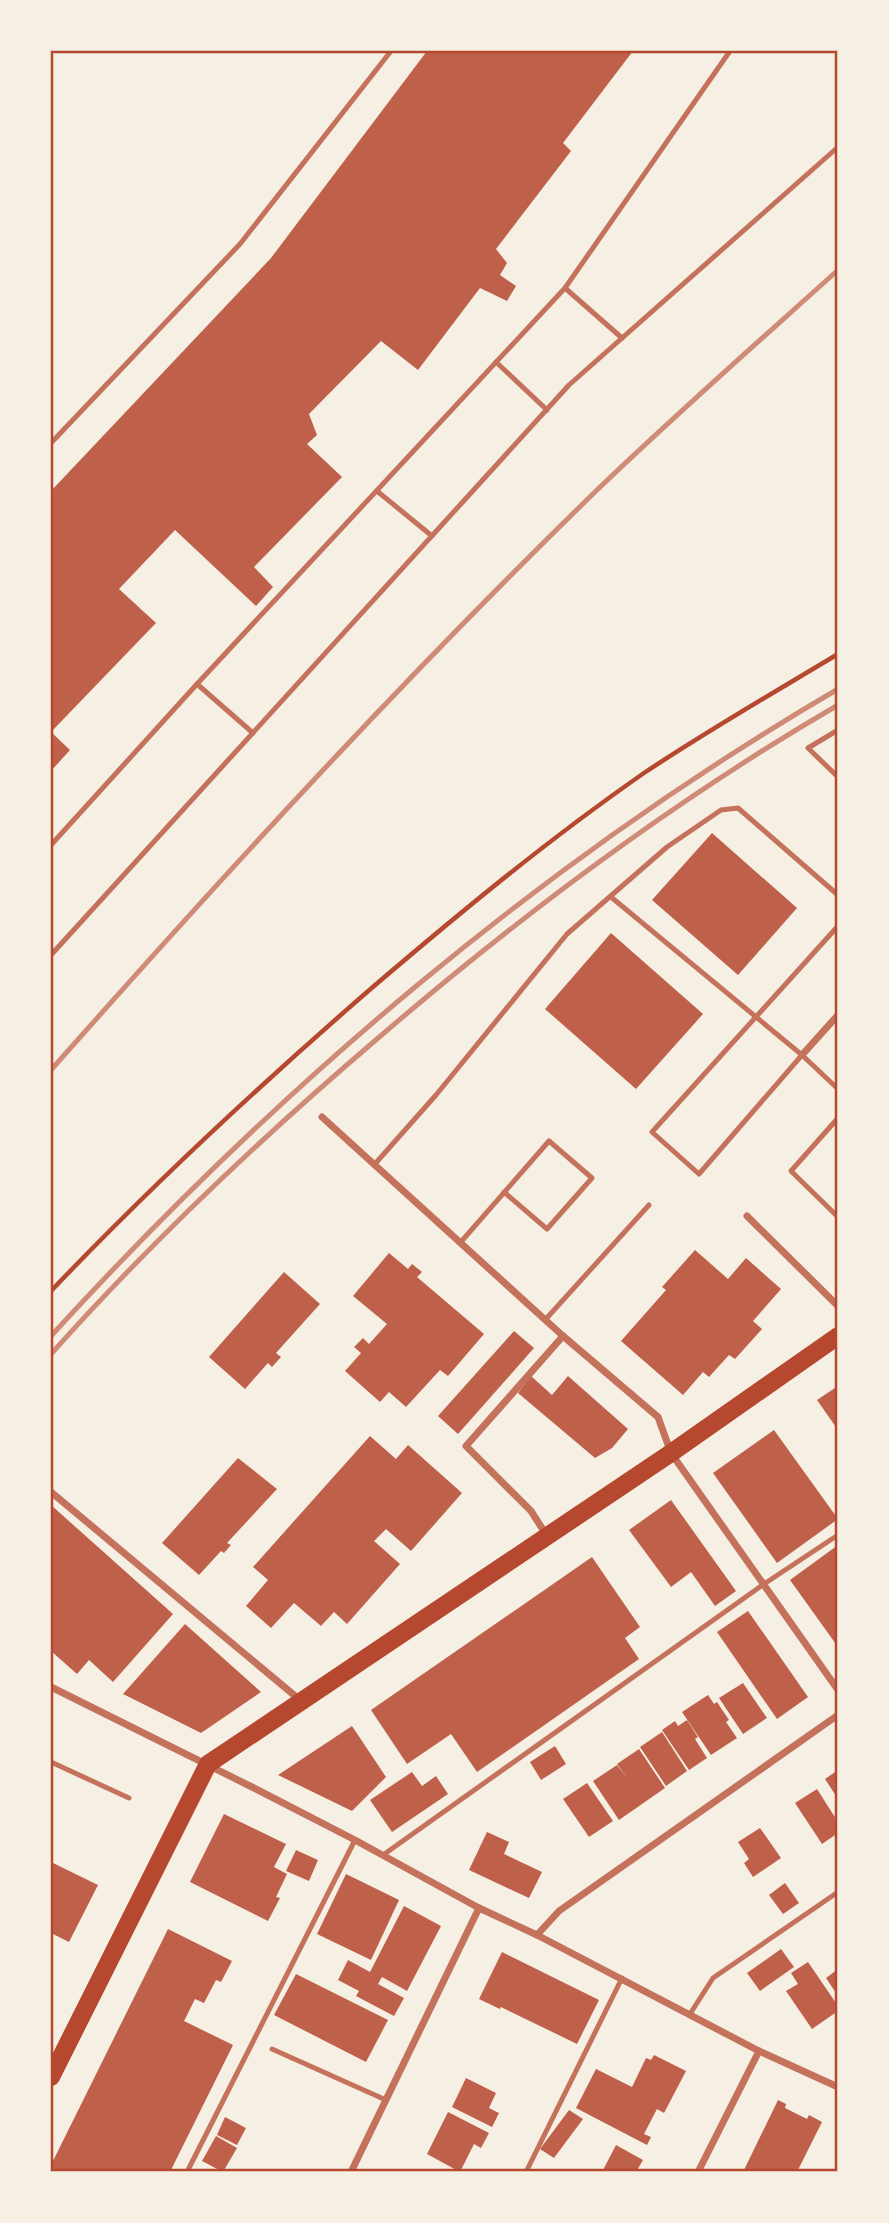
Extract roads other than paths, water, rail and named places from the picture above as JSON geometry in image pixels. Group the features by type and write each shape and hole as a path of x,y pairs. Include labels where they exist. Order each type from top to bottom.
{"main road":[{"path":"51,2077 208,1764 671,1453 838,1336"}],"street":[{"path":"802,1055 838,1015"},
{"path":"322,1117 545,1320 657,1417 671,1453 838,1690"},
{"path":"747,1216 838,1306"},
{"path":"547,1536 531,1511 466,1446 563,1336"},
{"path":"51,1492 302,1702"},
{"path":"51,1687 208,1764 479,1908 622,1978 759,2051 837,2085"},
{"path":"537,1935 559,1911 838,1715"},
{"path":"351,2172 479,1908"},
{"path":"698,2172 759,2051"}],"lane":[{"path":"51,443 240,244 391,51"},
{"path":"51,845 565,288 730,51"},
{"path":"51,955 569,385 838,147"},
{"path":"565,288 622,338"},
{"path":"496,362 547,410"},
{"path":"377,491 432,536"},
{"path":"197,684 253,733"},
{"path":"838,730 808,748 838,777"},
{"path":"374,1165 436,1095 567,934 667,847 721,810 738,808 838,895"},
{"path":"611,897 802,1055 838,1089"},
{"path":"802,1055 699,1174 652,1132 838,926"},
{"path":"838,1118 791,1171 838,1217"},
{"path":"460,1243 504,1192 549,1141 592,1178 547,1229 504,1192"},
{"path":"545,1320 649,1205"},
{"path":"383,1855 764,1584 838,1535"},
{"path":"51,1762 129,1798"},
{"path":"187,2172 355,1840"},
{"path":"690,2014 713,1978 838,1892"},
{"path":"526,2172 622,1978"},
{"path":"272,2049 386,2100"}],"railway":[{"path":"51,1070 251,848 455,632 596,491 838,270"},
{"path":"51,1336 229,1153 323,1066 421,982 521,903 624,827 729,756 838,689"},
{"path":"51,1354 128,1271 208,1191 334,1076 432,993 600,861 717,780 838,705"}]}
